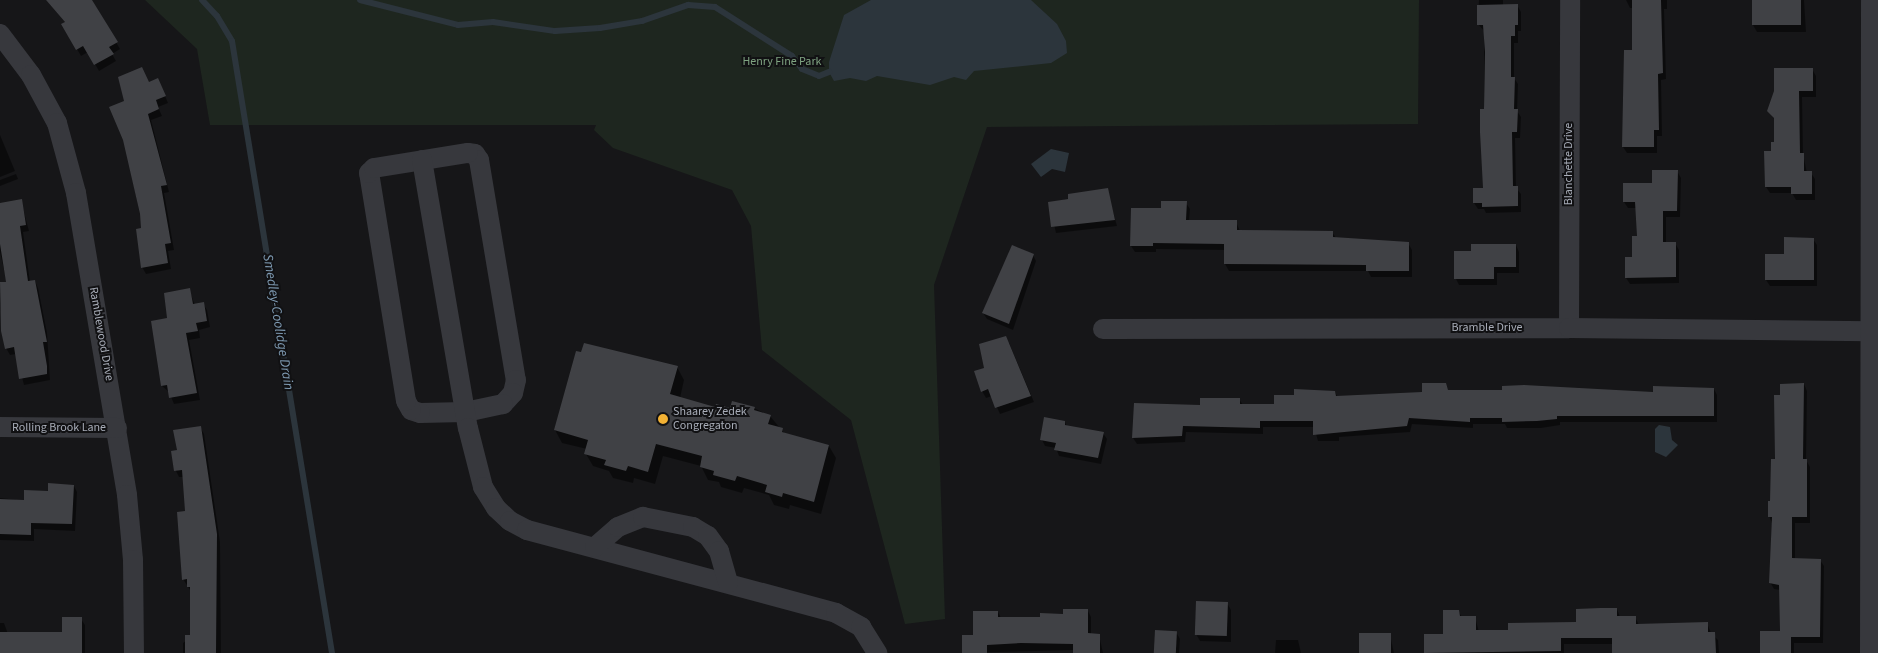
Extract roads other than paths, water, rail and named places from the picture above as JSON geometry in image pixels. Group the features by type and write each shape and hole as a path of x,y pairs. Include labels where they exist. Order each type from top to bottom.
{"street":[{"name":"Blanchette Drive","path":"1569,328 1570,0"},
{"path":"1870,653 1871,0"},
{"name":"Ramblewood Drive","path":"0,34 44,98 57,123 68,158 117,428 133,560 134,653"},
{"path":"468,153 475,154 480,160 516,380 513,393 503,404 465,412 420,413 411,410 406,401 368,182 368,173 374,168 468,153"},
{"path":"422,160 465,412 483,487 496,508 510,521 527,530 836,613 862,627 877,653"},
{"name":"Bramble Drive","path":"1102,329 1569,328 1871,331"},
{"name":"Rolling Brook Lane","path":"0,427 117,428"},
{"path":"595,547 618,527 643,517 694,528 708,536 719,551 728,583"}],"waterway":[{"name":"Smedley-Coolidge Drain","path":"202,0 217,16 232,41 332,653"},
{"path":"360,0 458,25 493,22 555,31 600,28 642,21 688,5 715,7 792,56 802,69 819,76 829,72"}],"place":[{"name":"Shaarey Zedek Congregaton","path":"663,419"}],"park label":[{"name":"Henry Fine Park","path":"782,62"}]}
